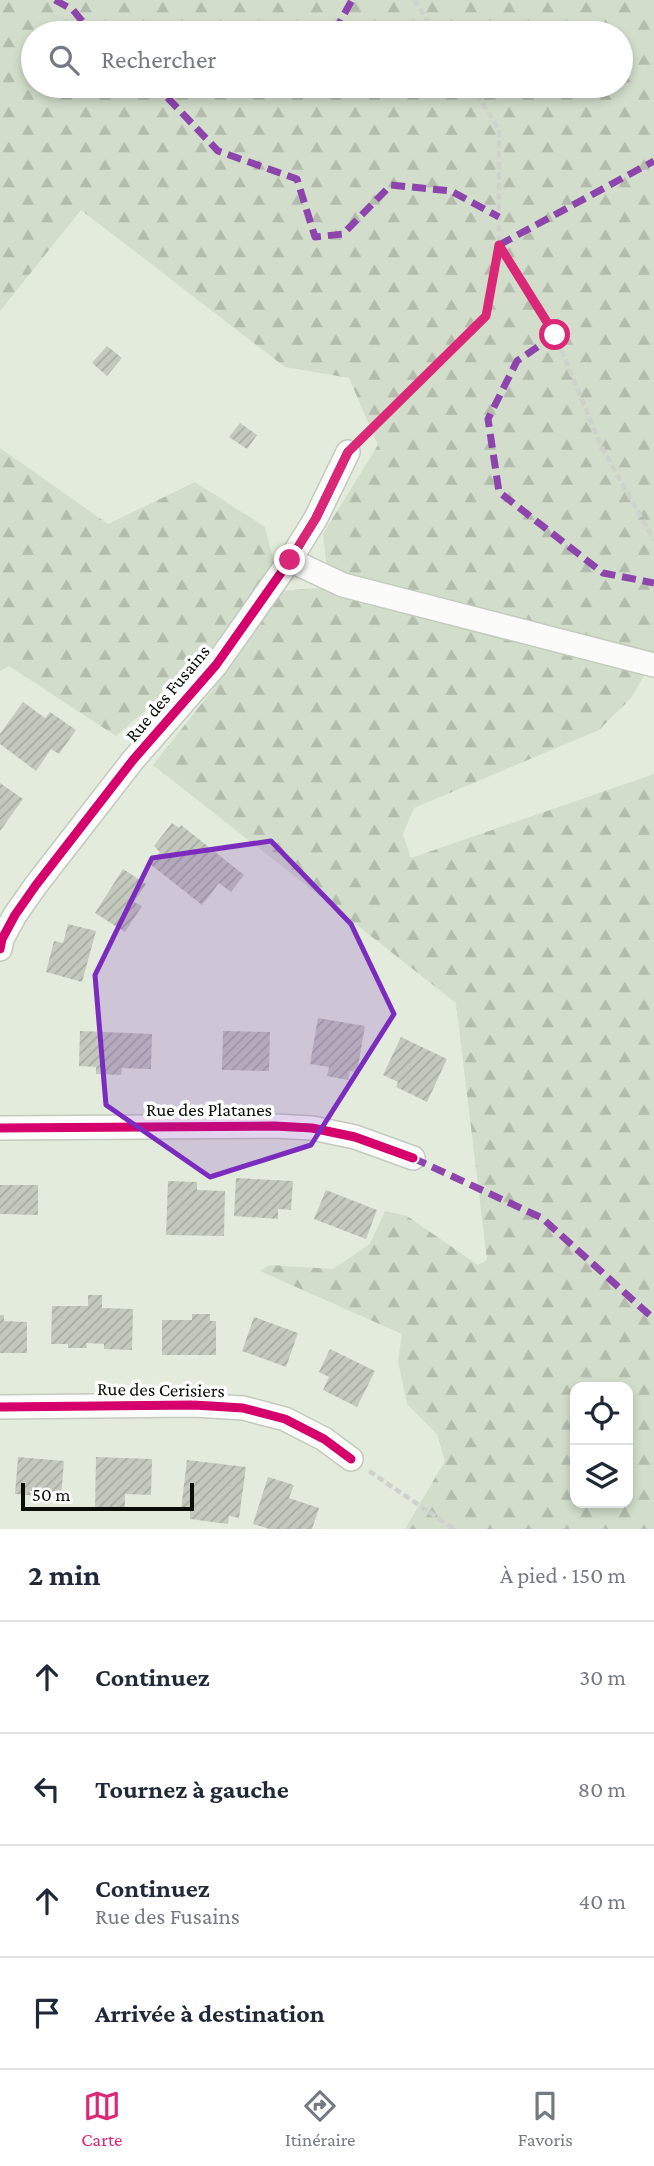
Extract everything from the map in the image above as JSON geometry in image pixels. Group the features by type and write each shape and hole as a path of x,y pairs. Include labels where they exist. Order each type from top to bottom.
{"street":[{"name":"Rue des Fusains","path":"0,949 2,939 15,915 36,885 133,760 216,665 290,560 316,518 348,452"},
{"path":"290,560 343,586 654,665"},
{"name":"Rue des Platanes","path":"0,1128 312,1128 355,1137 413,1158"},
{"name":"Rue des Cerisiers","path":"0,1407 194,1405 243,1408 285,1419 324,1439 351,1459"}],"path":[{"path":"414,0 428,21"},
{"path":"348,452 486,316 499,245 499,129 479,98"},
{"path":"499,245 555,335 601,446 654,540"},
{"path":"351,1459 454,1529"}],"highlighted area":[{"path":"271,841 351,924 394,1014 311,1145 210,1177 106,1105 95,975 152,858"}],"green space":[{"path":"0,0 654,0 654,659 631,698 599,730 414,808 403,834 411,858 654,774 654,1529 405,1529 445,1461 437,1434 407,1404 398,1361 402,1334 260,1271 270,1265 333,1269 370,1244 385,1211 407,1216 478,1265 487,1260 456,1003 153,765 214,688 189,673 116,736 9,666 0,671 0,448 108,524 195,482 265,527 281,591 329,587 323,534 378,445 349,378 285,367 81,210 0,311"}],"building":[{"path":"107,346 122,358 107,376 92,363"},
{"path":"240,423 257,435 247,449 229,437"},
{"path":"23,702 45,718 50,712 76,730 59,754 51,749 36,771 0,744 0,734"},
{"path":"0,783 23,799 0,831"},
{"path":"172,823 179,828 181,825 244,875 231,892 219,883 202,905 150,864 160,852 154,846"},
{"path":"123,869 146,884 134,902 142,906 125,932 95,913"},
{"path":"68,924 96,931 82,982 46,972 54,941 63,943"},
{"path":"318,1018 365,1026 357,1072 350,1071 348,1080 327,1076 329,1067 310,1064"},
{"path":"80,1031 152,1034 151,1069 122,1068 121,1075 96,1074 96,1067 79,1066"},
{"path":"223,1031 270,1032 269,1071 222,1070"},
{"path":"401,1037 447,1059 427,1102 396,1087 398,1082 383,1075"},
{"path":"236,1178 293,1181 291,1210 278,1209 278,1219 234,1216"},
{"path":"168,1181 197,1182 197,1190 225,1191 224,1236 166,1235"},
{"path":"0,1185 38,1185 38,1215 0,1214"},
{"path":"326,1190 377,1210 366,1239 314,1219"},
{"path":"88,1295 102,1295 102,1308 133,1309 132,1350 104,1349 104,1344 86,1343 87,1348 68,1348 68,1344 51,1344 52,1306 88,1306"},
{"path":"192,1314 210,1314 210,1321 216,1321 216,1355 162,1355 162,1320 192,1320"},
{"path":"0,1315 4,1315 4,1321 27,1322 27,1353 0,1353"},
{"path":"254,1317 298,1333 286,1367 242,1351"},
{"path":"330,1349 375,1371 357,1407 323,1390 329,1377 319,1372"},
{"path":"18,1457 64,1461 61,1498 15,1494"},
{"path":"96,1457 152,1459 151,1495 125,1494 125,1509 95,1509"},
{"path":"187,1460 246,1467 239,1518 229,1516 228,1524 190,1519 190,1511 181,1510"},
{"path":"268,1477 294,1485 289,1498 319,1508 312,1529 269,1529 253,1524"}],"marked path":[{"path":"55,0 73,10 82,21"},
{"path":"340,21 352,0"},
{"path":"168,98 218,151 297,179 315,237 343,234 391,185 451,191 499,217"},
{"path":"499,245 654,161"},
{"path":"555,335 517,361 488,419 499,492 603,573 654,583"},
{"path":"413,1158 542,1218 654,1319"}],"cycle path":[{"path":"0,949 2,939 15,915 36,885 133,760 216,665 290,560 316,518 348,452"},
{"path":"0,1128 312,1128 355,1137 413,1158"},
{"path":"0,1407 194,1405 243,1408 285,1419 324,1439 351,1459"}],"route":[{"path":"290,560 316,518 348,452 486,316 499,245 555,335"}]}
